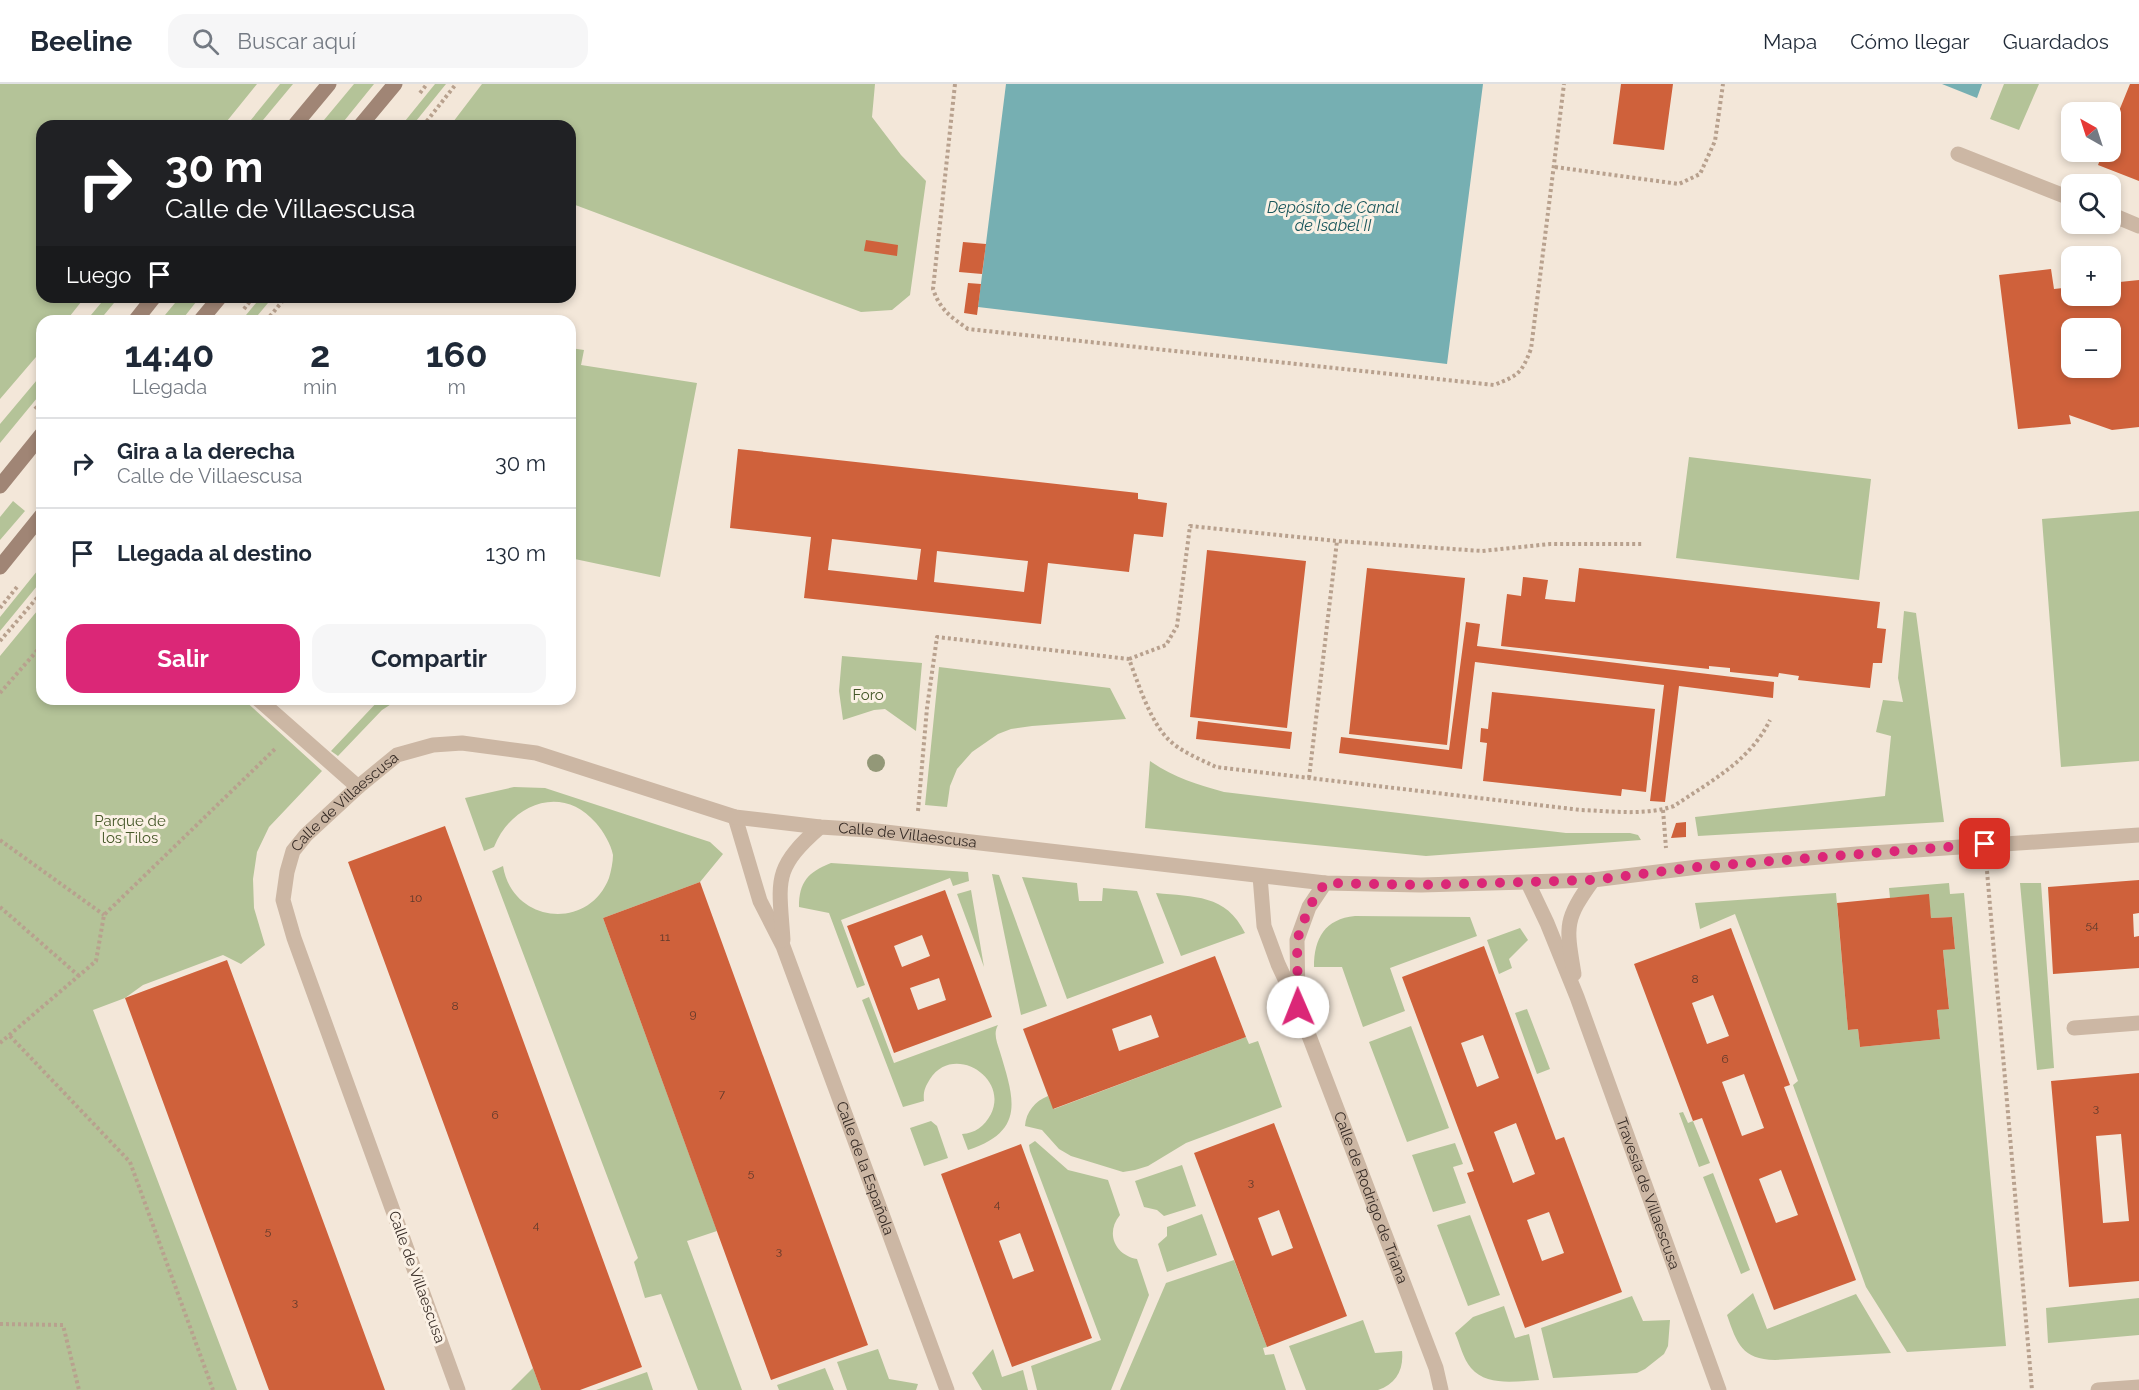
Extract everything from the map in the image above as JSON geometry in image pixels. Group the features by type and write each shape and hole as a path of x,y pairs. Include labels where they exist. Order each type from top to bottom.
{"main road":[{"path":"299,120 329,84"},
{"path":"365,120 395,84"},
{"path":"140,315 149,303"},
{"path":"205,315 215,303"},
{"path":"0,486 36,441"},
{"path":"0,567 36,522"}],"street":[{"path":"1958,154 2061,195"},
{"path":"2121,219 2139,226"},
{"path":"265,705 358,787"},
{"name":"Calle de Villaescusa","path":"458,1390 294,938 283,900 286,872 293,851 306,835 397,755 433,745 462,743 536,753 735,817 1325,883 1421,885 1593,880 1669,871 1985,844 2139,835"},
{"name":"Calle de la Española","path":"735,817 760,901 783,946 947,1390"},
{"name":"Calle de la Española","path":"783,946 780,882 786,864 798,847 820,827"},
{"name":"Calle de Rodrigo de Triana","path":"1260,876 1264,926 1298,1007 1436,1368 1441,1390"},
{"name":"Travesía de Villaescusa","path":"1577,998 1568,935 1570,919 1576,903 1593,880"},
{"name":"Calle de Rodrigo de Triana","path":"1298,1007 1297,940 1309,907 1325,883"},
{"name":"Travesía de Villaescusa","path":"1528,883 1577,998 1719,1390"},
{"path":"2074,1028 2139,1023"},
{"path":"2098,1390 2139,1387"}],"path":[{"path":"428,120 456,84"},
{"path":"955,84 933,289 937,302 949,316 968,329 1494,385 1522,371 1531,349 1564,84"},
{"path":"1555,167 1679,184 1700,174 1715,141 1723,84"},
{"path":"271,315 281,303"},
{"path":"916,836 926,718 937,637 1129,659 1166,645 1177,626 1190,525 1337,541 1482,551 1550,544 1643,544"},
{"path":"1309,778 1337,541"},
{"path":"0,641 36,599"},
{"path":"0,693 36,652"},
{"path":"1129,659 1154,718 1167,738 1183,750 1216,767 1581,810 1635,813 1663,810 1674,806 1739,762 1762,737 1770,720"},
{"path":"0,1044 96,961 104,915 294,730"},
{"path":"1663,810 1669,871"},
{"path":"0,840 104,915"},
{"path":"1985,844 2032,1390"},
{"path":"0,907 80,976"},
{"path":"10,1036 130,1162 213,1390"},
{"path":"0,1324 63,1325 78,1390"}],"green space":[{"path":"0,84 257,84 228,120 36,120 36,303 80,303 71,315 36,315 36,357 0,399"},
{"path":"280,84 293,84 263,120 251,120"},
{"path":"354,84 374,84 345,120 324,120"},
{"path":"435,84 446,84 417,120 406,120"},
{"path":"482,84 875,84 872,117 901,155 926,181 910,295 892,310 861,312 576,205 576,120 455,120"},
{"path":"2004,84 2039,84 2019,130 1990,119"},
{"path":"101,303 114,303 104,315 91,315"},
{"path":"175,303 195,303 186,315 165,315"},
{"path":"256,303 268,303 258,315 246,315"},
{"path":"576,349 584,350 581,365 697,383 660,577 576,559"},
{"path":"36,381 36,399 0,443 0,424"},
{"path":"1689,457 1871,479 1859,580 1676,558"},
{"path":"13,501 25,511 0,540 0,517"},
{"path":"2139,511 2139,761 2061,767 2042,519"},
{"path":"36,572 36,587 0,631 0,617"},
{"path":"1904,611 1916,613 1944,822 1698,836 1695,817 1885,796 1891,736 1876,732 1883,700 1903,702 1898,678"},
{"name":"Parque de los Tilos","path":"36,612 36,705 250,705 322,771 269,827 257,852 253,879 254,908 265,945 241,964 223,955 143,985 125,998 93,1010 237,1390 0,1390 0,656"},
{"name":"Foro","path":"842,656 922,663 916,731 885,709 874,710 843,720 839,691"},
{"path":"939,667 1110,688 1126,719 1032,726 1011,729 998,734 972,752 957,769 950,786 947,807 925,805"},
{"path":"374,705 390,705 382,710 338,756 331,751"},
{"path":"1150,761 1186,780 1224,792 1566,833 1630,833 1638,835 1641,840 1426,856 1145,828"},
{"path":"514,787 545,788 710,842 723,854 700,882 603,918 717,1231 687,1241 742,1390 698,1390 661,1294 645,1298 634,1262 638,1258 492,871 503,866 509,885 520,900 535,909 552,914 569,913 585,907 599,895 609,878 613,855 610,846 599,826 583,811 568,804 553,802 539,804 512,819 494,847 484,851 465,798"},
{"path":"831,863 968,872 969,881 953,886 950,878 841,920 865,985 857,988 829,913 799,907 799,898 806,879 816,870"},
{"path":"992,874 999,875 1047,1006 1021,1015"},
{"path":"1022,877 1077,883 1079,901 1102,901 1103,888 1137,891 1164,963 1067,999"},
{"path":"1949,883 1950,894 1964,893 2006,1346 1907,1352 1866,1287 1793,1085 1798,1081 1735,914 1700,929 1695,903 1836,893 1848,1030 1858,1029 1860,1047 1940,1039 1937,1010 1949,1008 1943,950 1955,948 1952,917 1931,918 1928,895 1890,898 1889,888"},
{"path":"2020,883 2041,883 2054,1068 2037,1070"},
{"path":"971,890 984,967 957,894"},
{"path":"1156,893 1196,897 1219,904 1237,920 1245,933 1181,956"},
{"path":"1355,916 1470,917 1477,936 1390,968 1405,1011 1363,1027 1342,967 1314,967 1316,947 1323,932 1336,921"},
{"path":"1520,928 1528,940 1509,959 1512,968 1499,974 1487,940"},
{"path":"869,997 894,1063 998,1025 996,1038 1011,1099 1011,1112 1007,1123 999,1133 987,1142 968,1150 962,1134 975,1131 982,1126 991,1114 994,1100 992,1088 986,1077 976,1069 964,1064 952,1064 940,1069 927,1085 924,1101 903,1107 862,1000"},
{"path":"1527,1009 1550,1069 1537,1074 1515,1013"},
{"path":"1411,1026 1449,1128 1407,1142 1369,1042"},
{"path":"1246,1037 1249,1044 1258,1041 1282,1107 1186,1143 1148,1166 1123,1172 1071,1156 1059,1149 1042,1130 1025,1126 1032,1108 1048,1096 1054,1109"},
{"path":"1683,1112 1688,1123 1693,1121 1710,1163 1699,1167 1679,1113"},
{"path":"931,1121 937,1126 948,1158 924,1166 910,1128"},
{"path":"1035,1141 1068,1170 1108,1180 1120,1215 1113,1229 1115,1242 1123,1253 1137,1259 1149,1295 1111,1390 1037,1390 1031,1366 1101,1340 1030,1151 1029,1145"},
{"path":"1455,1143 1463,1164 1453,1167 1466,1203 1433,1212 1412,1155"},
{"path":"1182,1165 1196,1206 1164,1216 1157,1210 1144,1207 1135,1181"},
{"path":"1713,1173 1750,1270 1741,1274 1703,1177"},
{"path":"1202,1214 1217,1255 1167,1272 1158,1244 1167,1236 1167,1227"},
{"path":"1470,1215 1500,1295 1468,1306 1437,1225"},
{"path":"1234,1260 1267,1347 1263,1348 1265,1355 1274,1354 1286,1390 1120,1390 1166,1283"},
{"path":"1753,1293 1767,1329 1856,1294 1891,1353 1775,1360 1755,1357 1742,1348 1738,1342 1727,1315"},
{"path":"1632,1296 1643,1321 1670,1320 1668,1346 1664,1354 1637,1373 1553,1378 1541,1328"},
{"path":"2139,1298 2139,1335 2048,1343 2046,1308"},
{"path":"1504,1306 1515,1338 1529,1334 1539,1380 1503,1382 1485,1378 1471,1368 1464,1356 1455,1333 1473,1317"},
{"path":"1363,1320 1375,1353 1402,1351 1402,1364 1394,1380 1378,1390 1306,1390 1289,1346"},
{"path":"878,1349 889,1379 918,1384 916,1390 847,1390 837,1362"},
{"path":"993,1349 1002,1377 1023,1370 1028,1390 982,1390 972,1373"},
{"path":"533,1368 541,1390 511,1390"},
{"path":"825,1368 834,1390 779,1390 777,1385"},
{"path":"647,1372 653,1390 596,1390"}],"water":[{"name":"Depósito de Canal de Isabel II","path":"1006,84 1483,84 1447,364 978,307"},
{"path":"1942,84 1982,84 1977,98"}],"building":[{"path":"1621,84 1673,84 1664,150 1613,144"},
{"path":"2130,84 2139,84 2139,181 2098,165 2099,162 2121,162 2121,106"},
{"path":"866,240 898,245 897,256 864,251"},
{"path":"963,242 986,244 982,274 959,272"},
{"path":"2051,269 2054,289 2061,288 2061,306 2121,306 2121,282 2139,280 2139,427 2112,430 2069,415 2071,424 2018,429 1999,275"},
{"path":"968,283 981,284 977,315 964,313"},
{"path":"738,449 1138,493 1138,499 1167,503 1163,537 1134,534 1129,572 1048,563 1041,624 804,598 811,537 730,528","holes":["832,539 921,549 917,580 828,570","937,551 1028,561 1024,592 934,582"]},
{"path":"1207,550 1306,561 1287,728 1190,717"},
{"path":"1367,568 1465,578 1447,745 1349,734"},
{"path":"1579,568 1880,602 1877,628 1886,629 1882,663 1873,663 1870,688 1798,680 1799,676 1779,673 1778,677 1730,672 1730,668 1709,666 1709,669 1501,646 1507,594 1521,596 1523,577 1548,580 1545,599 1575,602"},
{"path":"1466,622 1480,624 1477,646 1774,682 1773,698 1679,686 1665,802 1650,801 1664,685 1475,662 1462,769 1339,753 1341,737 1449,750"},
{"path":"1492,692 1655,709 1646,792 1622,789 1621,796 1483,781 1487,743 1480,742 1481,728 1488,729"},
{"path":"1198,721 1292,732 1290,749 1196,739"},
{"path":"1686,822 1686,837 1671,838 1676,823"},
{"path":"445,826 642,1367 580,1390 541,1390 348,862"},
{"path":"2139,880 2139,913 2133,914 2134,937 2139,936 2139,968 2053,974 2048,887"},
{"path":"700,882 868,1345 771,1380 603,918"},
{"path":"945,890 992,1017 894,1053 847,926","holes":["922,935 930,956 902,967 894,946","939,978 946,1000 918,1010 910,988"]},
{"path":"1929,894 1931,918 1952,917 1955,949 1943,950 1949,1009 1937,1010 1940,1039 1860,1047 1858,1029 1848,1030 1837,903"},
{"path":"1731,928 1790,1085 1784,1087 1856,1280 1774,1310 1702,1118 1693,1121 1634,964","holes":["1713,995 1729,1036 1707,1044 1692,1003","1744,1074 1764,1128 1742,1136 1722,1082","1781,1170 1798,1215 1776,1223 1759,1179"]},
{"path":"1484,946 1556,1140 1564,1137 1622,1292 1525,1328 1467,1173 1474,1171 1402,977","holes":["1483,1035 1499,1078 1477,1087 1461,1043","1516,1123 1535,1174 1513,1183 1494,1132","1549,1212 1564,1253 1542,1261 1527,1220"]},
{"path":"1215,956 1246,1037 1053,1109 1023,1029","holes":["1151,1015 1159,1037 1119,1051 1112,1029"]},
{"path":"227,960 385,1390 269,1390 204,1214 125,998"},
{"path":"2139,1073 2139,1281 2069,1287 2051,1081","holes":["2121,1134 2129,1221 2103,1223 2096,1136"]},
{"path":"1274,1123 1347,1316 1267,1347 1194,1153","holes":["1279,1210 1293,1248 1272,1256 1258,1218"]},
{"path":"1021,1144 1092,1338 1012,1367 941,1174","holes":["1020,1233 1034,1271 1013,1279 999,1241"]}],"route":[{"path":"1298,1007 1297,940 1309,907 1325,883 1421,885 1593,880 1698,867 1985,844"}]}
